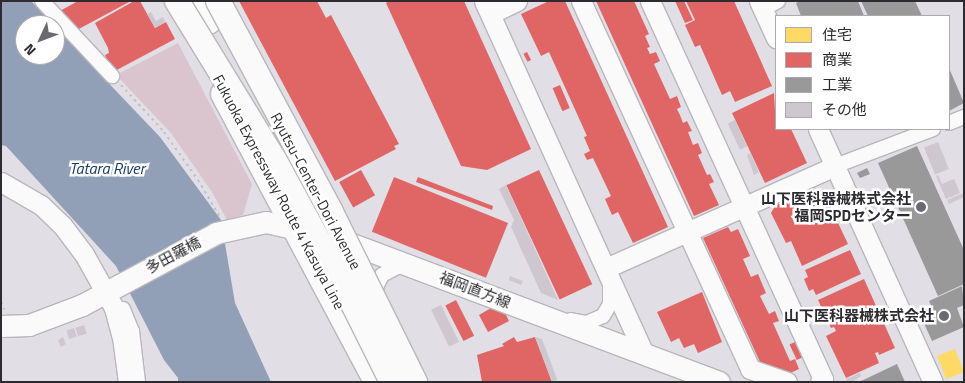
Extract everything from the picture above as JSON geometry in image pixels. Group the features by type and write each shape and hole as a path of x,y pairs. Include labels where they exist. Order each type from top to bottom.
{"highway":[{"path":"172,1 376,382"},
{"path":"178,1 274,158 358,314 392,382"},
{"name":"Fukuoka Expressway Route 4 Kasuya Line","path":"178,1 330,289 382,382"},
{"path":"197,1 330,229 367,285"},
{"path":"217,1 331,212 416,382"},
{"name":"Ryutsu-Center-Dori Avenue","path":"217,1 416,382"}],"main road":[{"name":"福岡直方線","path":"226,230 266,222 340,239 719,382"},
{"name":"多田羅橋","path":"114,287 216,233 226,230"},
{"path":"1,326 29,325 82,306 114,287"}],"street":[{"path":"42,1 112,76"},
{"path":"517,1 487,7 644,353"},
{"path":"581,1 750,369 787,382"},
{"path":"650,1 823,379 820,382"},
{"path":"767,4 775,34"},
{"path":"950,123 964,117"},
{"path":"818,130 933,382"},
{"path":"606,268 835,166 931,130"},
{"path":"1,182 41,205 62,225 84,254 114,287 114,308 122,337 128,382"},
{"path":"391,334 376,297 376,288 382,275 397,267 415,267"},
{"path":"543,316 587,323 603,316 610,304 611,290 606,268"},
{"path":"123,309 132,331 138,382"}],"path":[{"path":"112,76 164,132 198,180 226,230"}],"shaded area":[{"path":"178,43 252,184 243,215 227,220 212,192 171,133 116,75"}],"water":[{"name":"Tatara River","path":"1,1 31,1 44,15 15,15 15,65 65,65 65,37 160,137 221,220 235,303 271,382 178,382 178,378 164,360 116,266 6,146 1,145"}],"building: 住宅":[{"path":"955,349 964,372 946,379 937,356"}],"building: 商業":[{"path":"78,1 131,1 75,31 65,20 65,15 61,15 58,12"},
{"path":"134,1 140,1 155,28 166,22 175,39 113,72 105,55 109,53 108,48 95,23"},
{"path":"239,1 317,1 326,18 331,15 399,144 394,146 396,149 335,181"},
{"path":"389,1 464,1 531,149 487,170 461,166 386,3"},
{"path":"549,1 565,1 668,227 633,243 618,212 612,215 605,199 611,196 593,158 587,160 584,154 590,151 584,137 587,136 549,52 541,56 521,14"},
{"path":"596,1 634,1 649,34 645,36 650,47 647,48 650,54 656,52 660,61 654,64 670,99 677,96 681,107 677,109 683,123 687,121 692,131 688,132 693,145 698,143 702,153 698,155 707,175 710,174 714,182 709,184 719,205 694,216"},
{"path":"675,1 684,1 693,20 685,23"},
{"path":"686,1 734,1 772,86 735,102 730,91 722,95 700,45 695,47 685,25 695,20"},
{"path":"527,52 531,60 528,62 523,54"},
{"path":"560,85 570,108 562,111 553,88"},
{"path":"774,93 775,130 791,130 807,163 765,183 732,113"},
{"path":"361,170 375,195 353,207 339,182"},
{"path":"539,170 592,284 560,299 506,185"},
{"path":"394,177 508,223 486,278 372,232"},
{"path":"418,177 493,206 492,210 416,182"},
{"path":"816,188 817,191 822,189 848,244 802,266 791,241 786,243 771,213 775,206 795,196 797,201 810,194 809,191"},
{"path":"728,227 731,232 738,229 750,256 743,259 751,277 758,274 766,293 760,296 769,314 775,311 779,321 773,323 790,361 795,359 799,369 788,374 760,362 703,238"},
{"path":"850,250 861,274 816,295 813,289 809,291 804,279 808,277 805,270"},
{"path":"864,279 895,348 879,355 878,352 875,353 879,363 846,378 826,336 836,331 834,327 831,328 818,300"},
{"path":"702,292 722,342 698,353 694,344 684,348 679,338 671,342 657,312"},
{"path":"456,300 474,336 463,341 445,305"},
{"path":"491,308 506,315 509,321 488,332 479,315"},
{"path":"514,337 517,342 535,337 552,382 482,382 477,355 504,346 502,344"},
{"path":"795,342 802,357 797,360 790,345"}],"building: 工業":[{"path":"801,1 858,1 864,15 801,15 796,3"},
{"path":"861,1 915,1 922,15 868,15"},
{"path":"950,70 964,103 950,110"},
{"name":"山下医科器械株式会社 福岡SPDセンター","path":"917,146 964,250 964,284 938,296 878,163"},
{"path":"867,168 870,174 860,178 857,173"},
{"name":"山下医科器械株式会社","path":"962,286 964,305 957,308 964,327 932,341 922,319 935,313 929,301"},
{"path":"897,364 905,382 859,382"}],"building: その他":[{"path":"151,12 156,21 163,17 165,22 155,28 147,14"},
{"path":"735,120 747,146 740,150 728,123"},
{"path":"938,142 949,169 935,175 924,148"},
{"path":"750,153 759,172 754,175 747,155"},
{"path":"938,175 942,184 954,179 960,193 946,199 936,176"},
{"path":"506,185 558,300 541,293 511,227 514,220 499,189"},
{"path":"964,193 964,197 949,204 947,200"},
{"path":"510,276 523,281 521,285 509,280"},
{"path":"441,305 459,342 449,347 431,310"},
{"path":"84,325 87,334 78,336 75,328"},
{"path":"74,328 77,337 69,339 66,330"},
{"path":"63,337 66,344 61,347 58,340"},
{"path":"535,337 542,339 557,379 556,382 552,382"},
{"path":"860,373 861,376 852,382 847,382 846,379"}],"place":[{"name":"山下医科器械株式会社 福岡SPDセンター","path":"921,207"},
{"name":"山下医科器械株式会社","path":"944,316"}]}
